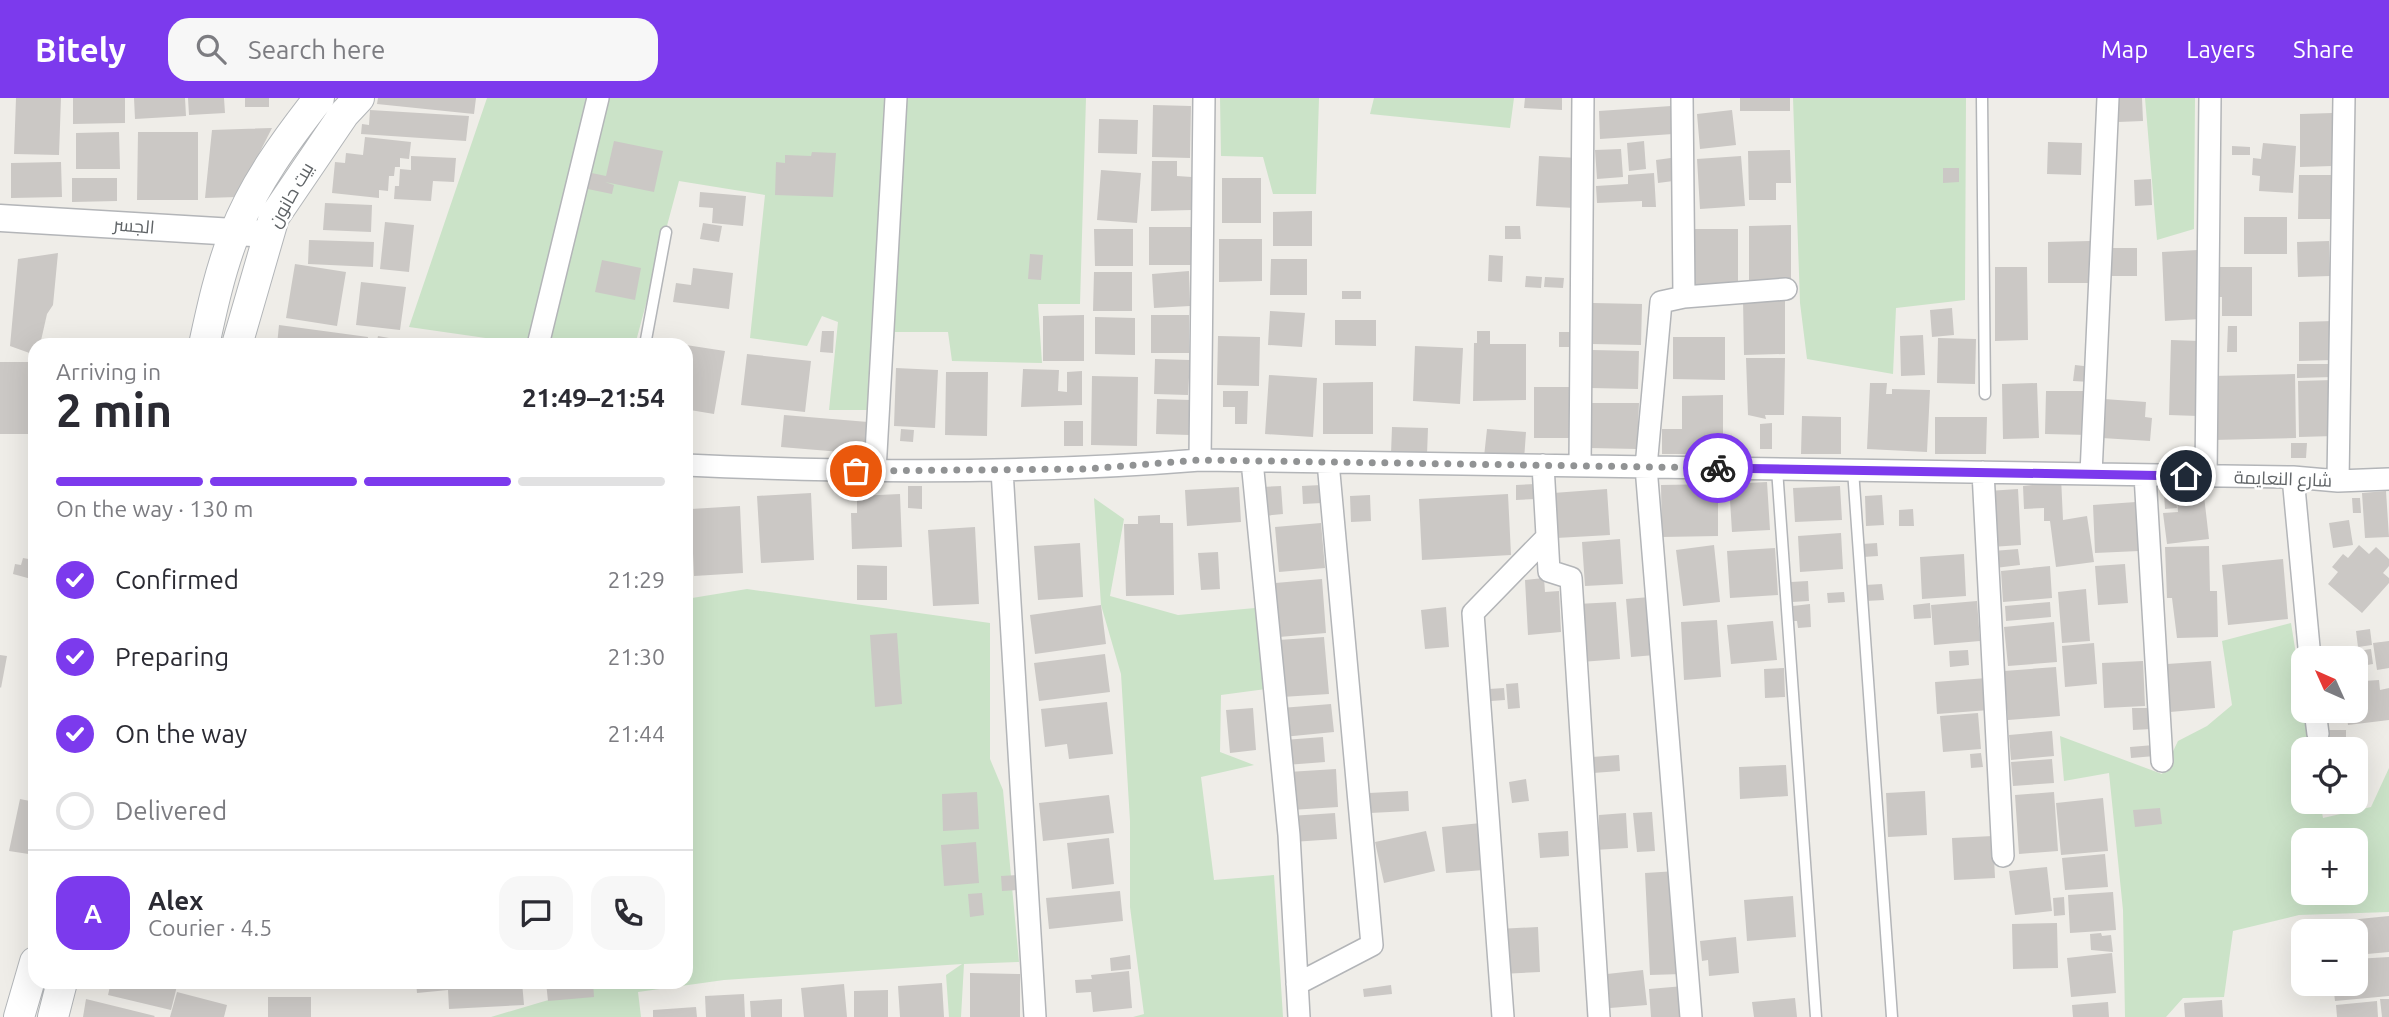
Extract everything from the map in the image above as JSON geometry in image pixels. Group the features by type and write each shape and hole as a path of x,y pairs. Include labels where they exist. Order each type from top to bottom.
{"main road":[{"name":"بيت حانون","path":"206,338 234,234 247,205 289,136 319,98"},
{"name":"بيت حانون","path":"239,338 274,217 309,164 359,98"},
{"path":"19,1017 28,986"},
{"path":"53,1017 60,989"}],"street":[{"path":"540,338 598,98"},
{"path":"875,471 896,98"},
{"path":"1200,460 1204,98"},
{"path":"1580,466 1583,98"},
{"path":"1682,98 1684,297"},
{"path":"2091,474 2108,98"},
{"path":"2206,476 2210,98"},
{"path":"2338,481 2344,98"},
{"name":"الجسر","path":"0,218 268,234"},
{"path":"1691,1017 1646,467 1661,302 1684,297 1786,289"},
{"name":"شارع النعايمة","path":"693,465 875,471 1002,470 1085,469 1200,460 2293,477 2338,481 2389,479"},
{"path":"1252,461 1289,835 1299,1017"},
{"path":"1297,984 1372,946 1328,462"},
{"path":"1543,465 1549,571 1571,578 1599,1017"},
{"path":"1002,470 1035,1017"},
{"path":"1983,472 2003,856"},
{"path":"2146,475 2162,761"},
{"path":"2293,477 2309,646"},
{"path":"1503,1017 1473,613 1547,537"},
{"path":"2317,723 2318,734"}],"lane":[{"path":"1982,98 1985,394"},
{"path":"646,338 666,232"},
{"path":"1777,469 1816,1017"},
{"path":"1853,470 1892,1017"}],"green space":[{"path":"487,98 1086,98 1080,304 1038,304 1042,363 952,361 948,332 895,332 885,410 829,410 838,322 822,316 807,346 750,338 765,195 679,181 637,338 486,338 409,327"},
{"path":"1220,98 1319,98 1316,194 1273,194 1263,157 1221,156"},
{"path":"1374,98 1514,98 1510,128 1370,114"},
{"path":"1793,98 1966,98 1965,300 1896,308 1893,374 1807,359 1800,303"},
{"path":"2145,98 2195,98 2194,229 2157,240"},
{"path":"1094,498 1124,519 1110,596 1178,615 1255,608 1266,689 1221,695 1220,752 1254,765 1201,777 1214,880 1274,875 1283,1017 1133,1017 1144,1014 1130,907 1130,821 1121,674 1101,605"},
{"path":"747,589 990,623 990,759 1003,790 1019,962 964,964 961,1017 949,1017 946,975 962,964 693,984 693,598"},
{"path":"2291,623 2295,646 2291,646 2291,723 2307,723 2309,737 2291,737 2291,814 2322,814 2323,818 2340,814 2368,814 2368,808 2371,807 2389,768 2389,912 2299,915 2233,931 2224,997 2183,998 2166,1017 2125,1017 2123,910 2109,773 2064,781 2060,736 2162,774 2178,741 2207,726 2232,705 2222,641"},
{"path":"585,989 660,989 638,992 641,1017 491,1017"}],"building":[{"path":"16,98 61,98 59,155 14,154"},
{"path":"73,98 125,98 125,123 73,124"},
{"path":"134,98 185,98 186,116 135,119"},
{"path":"188,98 224,98 225,113 189,115"},
{"path":"245,98 269,98 269,107 245,107"},
{"path":"378,98 476,98 474,114 377,104"},
{"path":"1525,98 1562,98 1562,110 1524,108"},
{"path":"1740,98 1790,98 1790,111 1740,111"},
{"path":"2117,98 2142,98 2143,121 2118,122"},
{"path":"1153,105 1191,106 1190,158 1152,157"},
{"path":"1671,106 1673,134 1600,139 1599,111"},
{"path":"370,110 469,116 466,141 361,134 362,124 369,125"},
{"path":"1732,110 1736,145 1700,149 1697,114"},
{"path":"2332,113 2332,166 2300,167 2300,114"},
{"path":"1099,119 1138,120 1137,154 1098,153"},
{"path":"272,128 237,197 205,198 212,130"},
{"path":"119,132 120,169 76,169 76,133"},
{"path":"138,132 198,132 198,200 137,200"},
{"path":"365,137 411,142 409,159 400,158 400,167 395,167 394,176 389,176 388,191 379,190 379,198 332,193 335,162 345,163 346,153 363,155"},
{"path":"614,141 663,151 654,192 605,182 614,185 612,194 583,188 587,172 606,176"},
{"path":"1644,141 1646,169 1629,171 1627,143"},
{"path":"2048,142 2082,143 2081,175 2047,174"},
{"path":"2263,143 2296,146 2293,193 2259,191 2260,176 2252,175 2253,158 2261,159"},
{"path":"2232,146 2250,147 2250,155 2232,155"},
{"path":"1621,149 1623,177 1597,179 1595,150"},
{"path":"1790,150 1791,183 1776,183 1776,200 1749,200 1748,151"},
{"path":"812,152 836,153 833,197 775,195 776,162 785,163 785,155 811,156"},
{"path":"411,156 456,158 454,182 433,181 431,201 394,199 395,186 399,186 400,169 411,170"},
{"path":"1539,156 1579,158 1575,208 1536,206"},
{"path":"1741,156 1745,206 1700,209 1697,159"},
{"path":"1678,157 1681,180 1658,183 1656,160"},
{"path":"1152,161 1177,161 1177,176 1192,177 1192,210 1151,211"},
{"path":"61,162 62,197 11,198 11,163"},
{"path":"1943,168 1959,168 1959,182 1943,183"},
{"path":"1101,170 1141,173 1137,223 1097,220"},
{"path":"1654,173 1656,207 1642,207 1642,201 1597,203 1596,186 1628,184 1628,175"},
{"path":"2299,175 2331,175 2331,219 2298,219"},
{"path":"72,178 117,178 117,201 72,202"},
{"path":"1222,178 1261,178 1261,223 1222,223"},
{"path":"2151,179 2152,205 2135,206 2134,180"},
{"path":"700,192 746,196 743,226 712,223 713,208 699,207"},
{"path":"325,203 372,205 371,232 323,230"},
{"path":"1312,211 1312,246 1273,246 1273,212"},
{"path":"2244,217 2287,217 2287,254 2244,254"},
{"path":"385,222 414,225 409,272 380,269"},
{"path":"703,223 722,226 719,242 700,239"},
{"path":"1791,225 1791,283 1749,284 1749,226"},
{"path":"1505,226 1520,226 1521,239 1505,239"},
{"path":"1149,227 1192,227 1192,265 1149,265"},
{"path":"1094,229 1133,229 1133,266 1095,266"},
{"path":"1693,229 1738,229 1738,290 1693,290"},
{"path":"1219,239 1262,239 1262,281 1219,282"},
{"path":"309,240 374,242 373,267 308,264"},
{"path":"2090,241 2090,283 2048,283 2048,242"},
{"path":"2329,241 2330,276 2298,277 2297,242"},
{"path":"2111,248 2137,248 2137,276 2111,276"},
{"path":"2198,250 2201,319 2165,321 2162,252"},
{"path":"58,253 53,305 47,314 42,338 28,338 28,352 10,346 18,259"},
{"path":"1030,254 1043,255 1041,280 1028,279"},
{"path":"1489,255 1503,256 1502,282 1488,281"},
{"path":"1271,259 1307,259 1307,295 1270,295"},
{"path":"602,260 641,268 635,300 595,292"},
{"path":"295,264 346,272 337,326 286,318"},
{"path":"1995,267 2027,267 2028,340 1995,341"},
{"path":"2217,267 2252,267 2252,316 2222,316 2222,297 2217,297"},
{"path":"693,268 733,273 729,309 673,302 676,283 691,285"},
{"path":"1189,271 1190,306 1154,308 1152,274"},
{"path":"1094,272 1132,272 1132,311 1093,311"},
{"path":"1526,276 1542,277 1541,288 1525,287"},
{"path":"1545,277 1564,278 1563,288 1544,287"},
{"path":"361,282 406,287 400,330 356,325"},
{"path":"1342,291 1361,291 1361,299 1342,299"},
{"path":"1785,298 1785,354 1744,355 1743,299"},
{"path":"1593,303 1642,304 1641,345 1592,344"},
{"path":"1952,308 1954,335 1932,337 1930,310"},
{"path":"1270,311 1305,313 1302,347 1268,345"},
{"path":"1084,315 1084,361 1043,361 1043,316"},
{"path":"1151,315 1189,315 1189,353 1151,353"},
{"path":"1095,317 1135,318 1135,355 1095,354"},
{"path":"1335,320 1376,320 1376,346 1335,345"},
{"path":"2333,321 2333,360 2299,361 2299,322"},
{"path":"279,325 368,337 368,338 278,338"},
{"path":"2228,326 2237,326 2237,352 2227,352"},
{"path":"822,331 834,331 833,353 820,352"},
{"path":"1477,331 1490,331 1490,344 1526,344 1526,400 1473,401 1474,343 1477,343"},
{"path":"1559,332 1572,332 1571,347 1559,347"},
{"path":"1923,335 1925,375 1901,376 1900,336"},
{"path":"1218,336 1260,337 1259,386 1217,385"},
{"path":"1673,337 1725,337 1725,380 1673,379"},
{"path":"1938,338 1976,339 1975,384 1937,383"},
{"path":"2171,340 2200,341 2198,416 2169,415"},
{"path":"693,346 725,351 714,414 693,410"},
{"path":"1415,346 1463,348 1460,404 1413,401"},
{"path":"1592,350 1639,351 1638,389 1591,388"},
{"path":"747,354 811,361 805,412 741,405"},
{"path":"1746,358 1785,358 1784,415 1765,415 1766,419 1748,415"},
{"path":"1155,359 1190,360 1188,395 1154,394"},
{"path":"0,362 28,362 28,434 0,434"},
{"path":"2297,364 2333,364 2333,377 2297,378"},
{"path":"2075,365 2092,367 2091,382 2073,381"},
{"path":"896,368 938,370 935,428 894,426"},
{"path":"1023,369 1059,370 1058,391 1067,392 1067,372 1082,371 1082,405 1021,407"},
{"path":"946,372 988,372 987,436 945,435"},
{"path":"2295,374 2296,438 2213,440 2212,376"},
{"path":"1269,375 1317,378 1313,437 1265,434"},
{"path":"1092,376 1138,377 1137,446 1091,445"},
{"path":"2333,380 2334,436 2299,437 2298,381"},
{"path":"1373,382 1373,434 1323,434 1323,383"},
{"path":"1870,383 1887,383 1886,394 1892,394 1892,389 1930,390 1927,452 1867,449"},
{"path":"2037,383 2039,438 2003,439 2002,384"},
{"path":"1534,387 1571,387 1571,438 1534,438"},
{"path":"1223,391 1248,391 1247,424 1235,424 1235,407 1223,407"},
{"path":"2046,391 2089,391 2089,435 2045,434"},
{"path":"1723,395 1723,454 1662,454 1662,429 1682,429 1682,396"},
{"path":"1157,399 1191,400 1190,435 1156,434"},
{"path":"2104,399 2146,402 2145,417 2152,418 2150,441 2102,438"},
{"path":"1592,403 1639,403 1637,449 1590,448"},
{"path":"784,415 868,422 865,454 781,447"},
{"path":"1802,416 1841,417 1841,454 1801,454"},
{"path":"1935,417 1987,417 1986,454 1935,454"},
{"path":"1064,421 1083,421 1083,446 1064,446"},
{"path":"1772,423 1772,449 1760,449 1760,424"},
{"path":"1392,427 1428,428 1427,455 1391,454"},
{"path":"901,429 914,430 913,442 900,441"},
{"path":"1487,429 1526,432 1524,460 1484,457"},
{"path":"2291,443 2307,443 2306,458 2291,458"},
{"path":"2061,477 2063,520 2087,516 2094,562 2056,567 2050,521 2044,521 2044,508 2024,509 2023,486 2032,485 2032,479"},
{"path":"1767,482 1770,530 1732,532 1729,484"},
{"path":"1536,484 1536,499 1516,500 1516,485"},
{"path":"1718,484 1718,536 1662,537 1661,485"},
{"path":"1321,485 1322,503 1303,504 1302,486"},
{"path":"908,486 922,486 922,509 908,508"},
{"path":"1281,486 1283,514 1264,516 1262,487"},
{"path":"1840,486 1842,520 1795,522 1793,488"},
{"path":"1239,487 1241,522 1187,526 1185,490"},
{"path":"1607,489 1610,535 1556,538 1553,493"},
{"path":"2018,489 2021,545 1991,547 1988,491"},
{"path":"2386,491 2389,537 2365,538 2362,493"},
{"path":"811,493 814,560 761,563 757,496"},
{"path":"2175,493 2177,508 2165,509 2164,494"},
{"path":"900,494 902,547 852,549 851,513 857,513 857,496"},
{"path":"1508,494 1511,555 1422,560 1419,499"},
{"path":"1370,495 1371,521 1351,522 1350,496"},
{"path":"1882,495 1884,525 1866,526 1865,496"},
{"path":"2204,496 2209,539 2167,544 2163,513 2178,512 2177,499"},
{"path":"2352,498 2360,498 2361,513 2353,513"},
{"path":"2136,502 2139,551 2095,553 2093,505"},
{"path":"740,506 743,573 694,576 693,509"},
{"path":"1913,509 1914,526 1899,526 1899,510"},
{"path":"1160,515 1160,523 1173,523 1174,595 1126,596 1124,524 1138,524 1138,516"},
{"path":"2349,520 2353,545 2333,548 2329,523"},
{"path":"1321,523 1325,568 1279,572 1275,527"},
{"path":"975,527 979,604 933,606 928,530"},
{"path":"1841,533 1843,569 1800,572 1798,536"},
{"path":"1620,539 1623,584 1585,586 1582,542"},
{"path":"1080,543 1083,597 1038,600 1034,546"},
{"path":"1877,543 1878,556 1863,557 1862,544"},
{"path":"1714,545 1720,602 1683,606 1676,550"},
{"path":"2359,545 2369,554 2376,547 2389,559 2389,566 2383,573 2389,578 2389,583 2362,613 2328,584 2338,572 2332,567 2343,554 2348,558"},
{"path":"2209,546 2210,591 2217,591 2218,637 2177,638 2172,598 2167,598 2165,547"},
{"path":"1775,548 1778,595 1730,598 1727,551"},
{"path":"2018,549 2020,565 1995,568 1993,551"},
{"path":"1218,552 1220,589 1201,590 1198,553"},
{"path":"1964,554 1966,596 1922,599 1920,557"},
{"path":"23,558 28,559 28,578 13,574 15,564 21,565"},
{"path":"2283,559 2288,619 2228,625 2222,565"},
{"path":"2125,564 2128,603 2098,605 2095,566"},
{"path":"857,565 887,566 887,600 857,600"},
{"path":"2050,566 2052,598 2003,602 2001,571"},
{"path":"1544,578 1545,592 1559,591 1561,632 1528,635 1525,580"},
{"path":"1322,579 1326,633 1279,637 1275,583"},
{"path":"1808,581 1809,601 1792,602 1791,582"},
{"path":"1882,584 1884,600 1866,601 1865,585"},
{"path":"2086,589 2090,641 2062,643 2058,592"},
{"path":"1844,592 1845,602 1828,603 1827,593"},
{"path":"1650,597 1655,655 1631,657 1626,599"},
{"path":"1977,601 1980,641 1934,645 1931,605"},
{"path":"1616,602 1620,659 1581,662 1577,604"},
{"path":"2050,602 2051,617 2006,621 2005,606"},
{"path":"1930,603 1931,618 1914,619 1913,605"},
{"path":"1810,604 1811,627 1798,628 1797,621 1794,621 1793,606"},
{"path":"1101,605 1106,644 1035,654 1030,615"},
{"path":"1446,607 1449,647 1425,649 1421,610"},
{"path":"1717,620 1721,677 1684,680 1681,622"},
{"path":"1773,621 1777,660 1731,664 1727,625"},
{"path":"2054,622 2057,662 2008,666 2004,627"},
{"path":"2370,629 2372,645 2358,646 2356,631"},
{"path":"897,633 902,704 875,707 870,635"},
{"path":"1324,637 1329,694 1282,697 1278,640"},
{"path":"2389,641 2389,668 2377,670 2373,643"},
{"path":"2094,643 2097,684 2065,687 2062,646"},
{"path":"2368,649 2371,649 2373,664 2368,665"},
{"path":"1968,650 1969,665 1950,667 1949,651"},
{"path":"1105,654 1110,692 1039,701 1034,663"},
{"path":"0,655 7,656 1,688 0,687"},
{"path":"2143,661 2145,706 2104,708 2102,663"},
{"path":"2211,661 2215,708 2170,712 2167,664"},
{"path":"2056,667 2060,716 2008,720 2004,671"},
{"path":"1784,668 1785,697 1765,698 1764,669"},
{"path":"1987,678 1989,710 1937,714 1935,682"},
{"path":"2379,680 2380,690 2389,688 2389,720 2368,723 2368,681"},
{"path":"1518,683 1520,708 1508,709 1506,684"},
{"path":"1504,688 1505,700 1491,701 1489,689"},
{"path":"1107,702 1113,754 1069,759 1067,744 1045,747 1041,709"},
{"path":"1331,704 1334,732 1283,737 1281,708"},
{"path":"1253,708 1256,750 1230,753 1226,710"},
{"path":"2132,708 2151,708 2151,729 2133,730"},
{"path":"1978,713 1981,749 1943,752 1940,716"},
{"path":"2321,730 2346,730 2346,737 2321,737"},
{"path":"2052,731 2054,756 2011,760 2009,735"},
{"path":"1323,737 1325,762 1286,765 1284,740"},
{"path":"2154,745 2155,756 2131,758 2130,747"},
{"path":"1981,753 1983,767 1971,768 1970,754"},
{"path":"1619,755 1620,771 1593,773 1592,757"},
{"path":"2052,759 2054,783 2013,786 2011,762"},
{"path":"1786,765 1788,796 1740,799 1739,767"},
{"path":"1336,769 1338,807 1291,810 1288,772"},
{"path":"1526,779 1529,801 1512,803 1509,782"},
{"path":"1408,791 1409,811 1370,813 1369,793"},
{"path":"1925,791 1927,835 1888,837 1886,793"},
{"path":"977,792 979,829 943,831 942,794"},
{"path":"2054,792 2058,851 2019,854 2015,795"},
{"path":"1109,795 1114,833 1043,841 1039,803"},
{"path":"2103,798 2108,851 2061,855 2056,803"},
{"path":"20,799 28,801 28,854 9,851"},
{"path":"2160,808 2162,824 2135,827 2133,810"},
{"path":"1652,812 1655,851 1637,852 1633,813"},
{"path":"1335,813 1337,839 1292,842 1290,816"},
{"path":"1626,813 1628,848 1594,850 1592,828 1599,828 1599,815"},
{"path":"1481,823 1484,870 1446,873 1442,827"},
{"path":"1426,831 1435,871 1384,883 1375,842"},
{"path":"1568,831 1569,856 1540,858 1538,833"},
{"path":"1993,836 1995,878 1954,880 1952,838"},
{"path":"1109,838 1114,884 1072,889 1067,843"},
{"path":"976,842 979,883 944,886 941,845"},
{"path":"2105,854 2108,887 2065,890 2062,858"},
{"path":"2047,867 2052,911 2015,915 2009,871"},
{"path":"1677,871 1682,974 1650,975 1645,873"},
{"path":"1018,875 1019,890 1002,891 1001,876"},
{"path":"1120,891 1123,921 1049,929 1046,898"},
{"path":"2113,892 2116,930 2070,933 2068,895"},
{"path":"982,893 984,915 970,917 968,894"},
{"path":"1793,896 1796,937 1747,941 1744,900"},
{"path":"2064,897 2065,915 2054,916 2053,898"},
{"path":"2389,916 2389,952 2368,954 2368,919 2359,919"},
{"path":"2057,923 2058,968 2013,969 2012,924"},
{"path":"1538,927 1540,972 1501,974 1498,929"},
{"path":"2101,933 2102,936 2111,935 2113,952 2091,950 2090,934"},
{"path":"1736,937 1739,973 1709,976 1708,960 1702,961 1700,941"},
{"path":"2112,953 2116,993 2071,997 2067,958"},
{"path":"1130,955 1131,969 1111,971 1110,958"},
{"path":"2389,957 2389,996 2335,1001 2334,996 2368,996 2368,958"},
{"path":"1643,970 1647,1005 1610,1008 1607,974"},
{"path":"1129,971 1132,1008 1093,1012 1091,992 1076,993 1075,980 1092,979 1091,975"},
{"path":"970,973 1020,974 1020,1017 970,1017"},
{"path":"942,983 944,1017 900,1017 898,986"},
{"path":"844,984 847,1017 804,1017 801,988"},
{"path":"1391,985 1392,994 1364,997 1363,989"},
{"path":"1684,986 1687,1017 1651,1017 1649,989"},
{"path":"109,989 176,989 171,1010 108,995"},
{"path":"417,989 523,989 524,1005 449,1009 448,990 417,993"},
{"path":"547,989 593,989 594,997 548,1001"},
{"path":"888,990 888,1017 854,1017 854,991"},
{"path":"177,992 227,1005 224,1017 170,1017"},
{"path":"744,994 745,1017 706,1017 705,996"},
{"path":"268,997 311,997 311,1017 268,1017"},
{"path":"1795,998 1797,1017 1754,1017 1752,1002"},
{"path":"86,999 155,1016 83,1017"},
{"path":"782,999 782,1017 751,1017 750,1001"},
{"path":"2380,999 2389,999 2389,1017 2382,1017"},
{"path":"2222,1000 2223,1017 2185,1017 2184,1003"},
{"path":"2377,1001 2378,1017 2337,1017 2336,1005"},
{"path":"2108,1002 2109,1017 2073,1017 2072,1005"},
{"path":"696,1007 697,1017 653,1017 653,1010"}],"way so far":[{"path":"856,471 1085,469 1200,460 1718,468"}],"route":[{"path":"1718,468 2186,476"}]}
